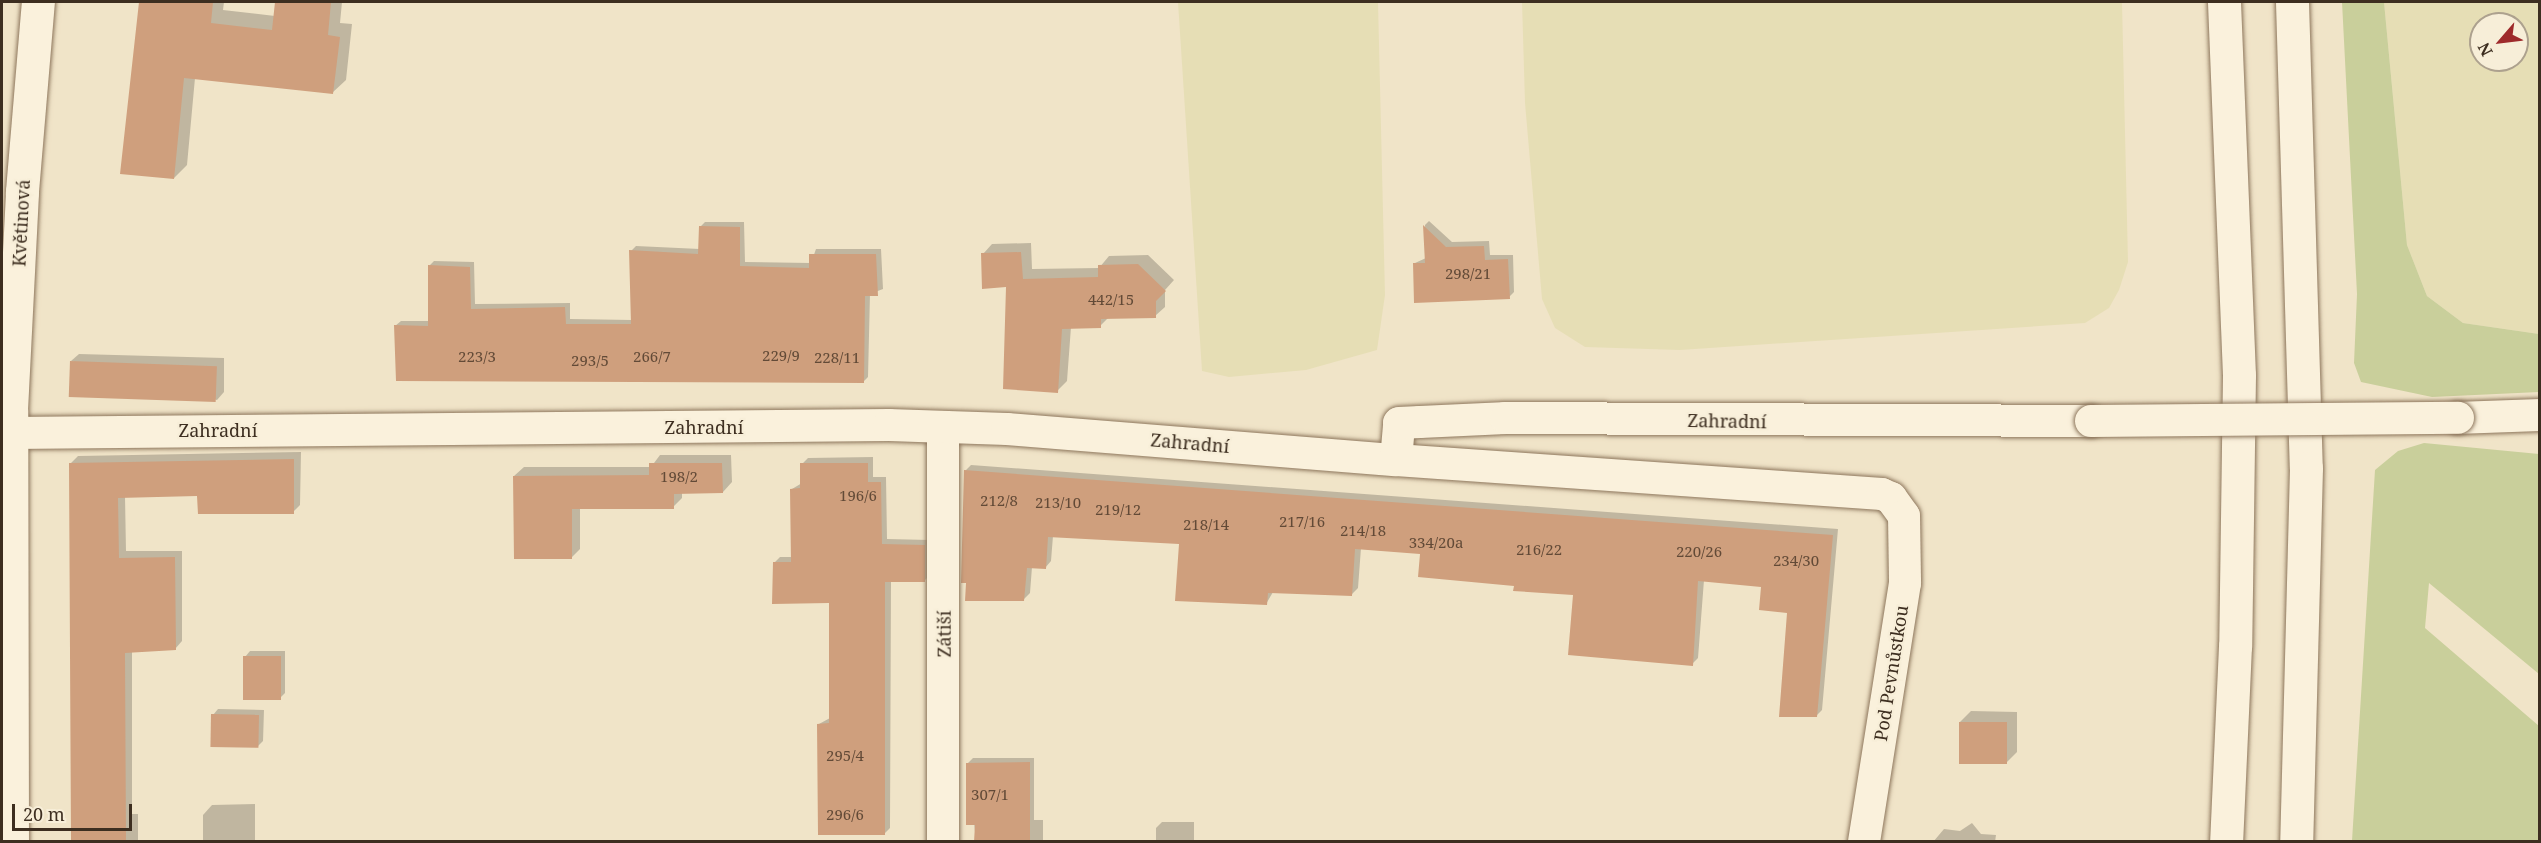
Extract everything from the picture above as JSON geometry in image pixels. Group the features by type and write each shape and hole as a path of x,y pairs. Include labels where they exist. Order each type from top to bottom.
{"main road":[{"name":"Květinová","path":"12,842 8,418 22,190 38,2"},
{"path":"2224,2 2239,375 2235,646 2226,842"},
{"path":"2292,2 2306,468 2296,842"}],"street":[{"name":"Zahradní","path":"1396,460 1399,423 1506,418 2091,421 2458,418 2540,415"},
{"name":"Zahradní","path":"8,418 943,427 1882,494 1898,504"},
{"name":"Zátiší","path":"943,427 943,842"},
{"name":"Pod Pevnůstkou","path":"1864,842 1905,583 1905,527 1898,504"}],"shaded area":[{"path":"1178,2 1378,2 1385,295 1377,350 1306,370 1229,377 1202,371"},
{"path":"1522,2 2122,2 2128,262 2119,290 2109,308 2085,323 1680,350 1585,347 1555,328 1542,299 1525,103"},
{"path":"2384,2 2539,2 2539,334 2463,323 2427,296 2407,245"}],"green space":[{"path":"2342,2 2384,2 2407,245 2427,296 2463,323 2539,334 2539,392 2432,397 2361,382 2354,363 2357,294"},
{"path":"2424,443 2539,454 2539,674 2429,583 2425,628 2539,726 2539,841 2352,841 2375,470 2398,451"}],"building":[{"path":"139,2 213,2 211,23 272,30 275,2 331,2 328,35 340,37 333,94 184,78 174,179 120,174"},
{"path":"1423,225 1446,247 1484,246 1485,260 1508,259 1510,299 1414,303 1413,263 1425,263"},
{"path":"699,226 740,227 740,266 809,268 809,254 876,254 878,296 865,296 864,383 396,381 394,325 428,326 428,265 470,267 471,309 565,307 566,324 631,324 629,250 698,254"},
{"path":"1021,252 1023,279 1098,277 1098,265 1138,264 1166,291 1156,301 1156,318 1101,319 1101,328 1062,329 1058,393 1003,389 1006,287 982,289 981,253"},
{"path":"70,361 217,366 216,402 69,397"},
{"path":"294,459 294,514 198,514 197,496 118,498 119,558 175,557 176,650 125,653 126,842 71,842 69,463"},
{"path":"649,463 722,463 723,493 674,494 674,509 572,509 572,559 514,559 513,476 649,475"},
{"path":"800,463 868,463 868,482 881,482 882,544 925,545 925,582 885,582 885,835 818,835 817,724 829,723 829,603 772,604 773,562 791,562 790,489 800,488"},
{"path":"964,470 1833,535 1817,717 1779,717 1787,613 1759,610 1761,587 1698,581 1693,666 1568,655 1573,595 1513,591 1514,586 1418,577 1420,554 1355,549 1352,596 1268,593 1267,605 1175,601 1179,544 1048,537 1046,569 1027,568 1024,601 965,601 966,583 961,583"},
{"path":"243,656 281,656 281,700 243,700"},
{"path":"211,714 259,715 258,748 210,747"},
{"path":"1959,722 2007,722 2007,764 1959,764"},
{"path":"1030,762 1030,842 974,842 975,825 966,825 966,763"}]}
